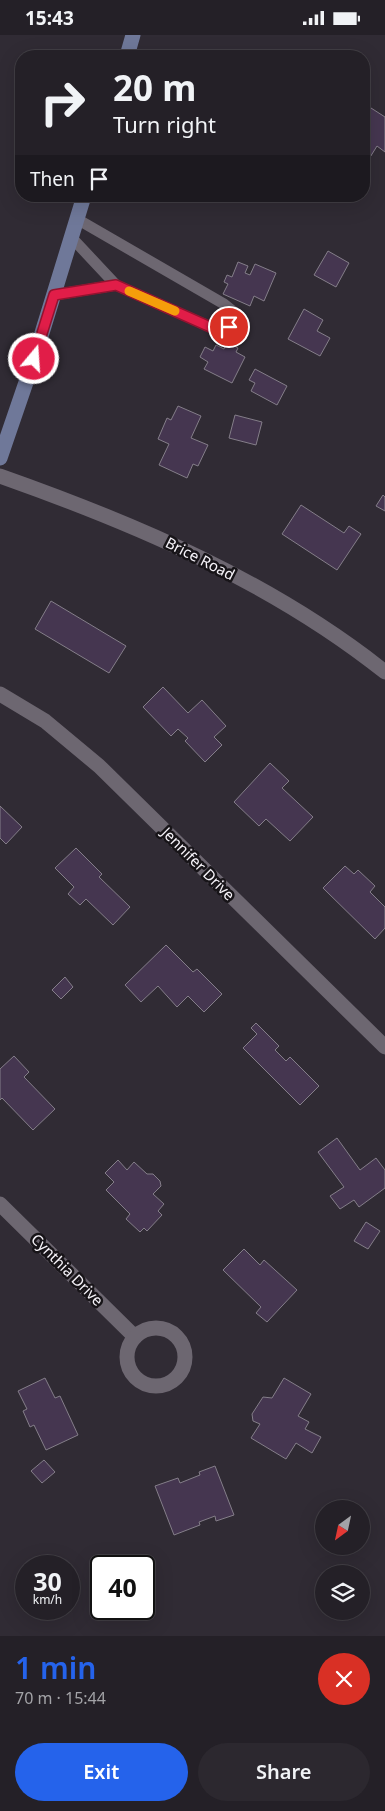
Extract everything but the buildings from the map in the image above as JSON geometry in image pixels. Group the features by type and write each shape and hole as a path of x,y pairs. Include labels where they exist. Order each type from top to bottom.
{"street":[{"path":"128,50 133,35"},
{"path":"0,458 54,295 82,202"},
{"name":"Brice Road","path":"0,475 129,524 197,557 309,617 330,630 385,672"},
{"name":"Jennifer Drive","path":"0,694 45,721 99,766 385,1047"},
{"name":"Cynthia Drive","path":"0,1204 135,1337"}],"lane":[{"path":"72,238 116,285 217,330 229,327 236,321 234,312 224,304 77,219"},
{"path":"54,295 116,285"}],"slow traffic":[{"path":"129,291 175,311"}],"route":[{"path":"34,359 54,295 116,285 217,330 229,327"}]}
